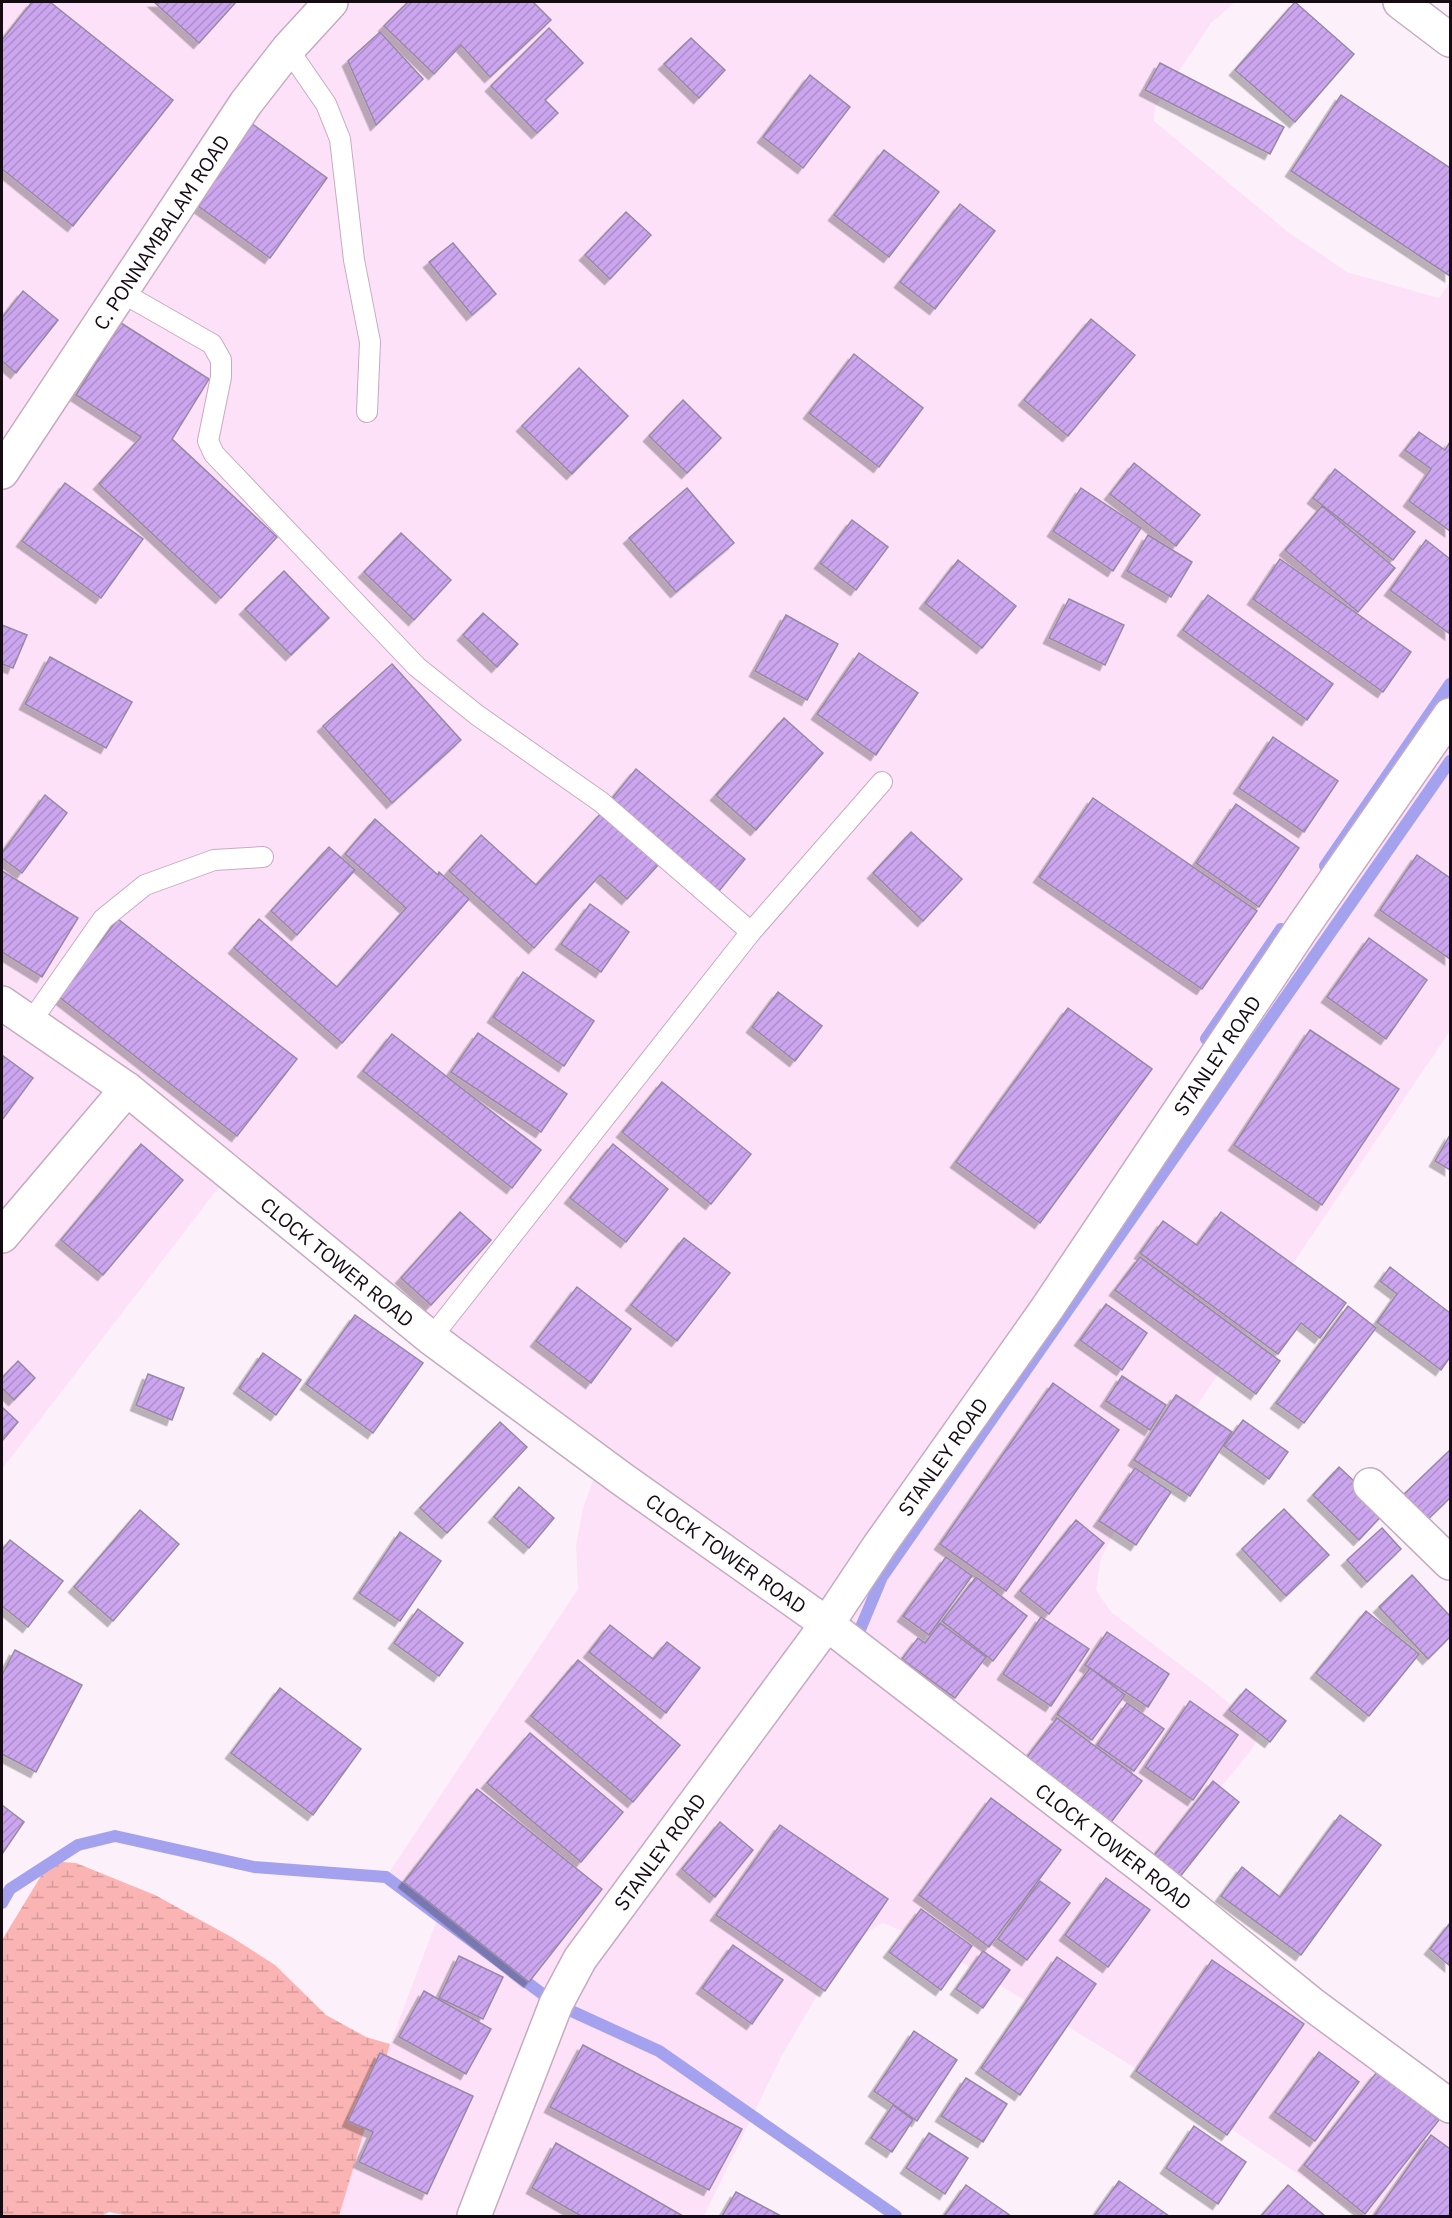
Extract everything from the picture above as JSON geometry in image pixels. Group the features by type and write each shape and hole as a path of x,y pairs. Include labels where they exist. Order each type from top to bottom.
{"street":[{"name":"C. PONNAMBALAM ROAD","path":"2,472 246,103 288,49 331,2"},
{"path":"1400,2 1450,40"},
{"name":"STANLEY ROAD","path":"474,2217 556,2004 580,1959 827,1624 879,1546 1046,1310 1302,928 1450,715"},
{"name":"CLOCK TOWER ROAD","path":"2,1003 127,1089 431,1338 622,1479 827,1624 1150,1873 1313,2005 1450,2106"},
{"path":"2,1236 127,1089"},
{"path":"1370,1485 1450,1563"}],"lane":[{"path":"288,49 327,105 340,140 354,260 370,342 367,412"},
{"path":"122,292 212,344 221,360 221,377 208,441 214,454 417,667 477,715 600,802 751,932"},
{"path":"431,1338 751,932 882,782"},
{"path":"30,1023 103,919 145,885 214,860 263,857"}],"shaded area":[{"path":"2,2 1235,2 1211,23 1155,107 1154,121 1288,232 1347,272 1439,298 1450,282 1450,1031 1123,1515 1101,1558 1096,1590 1111,1612 1212,1689 1250,1721 1256,1733 1255,1744 1249,1753 1150,1874 1450,2106 1450,2216 1360,2216 1200,2108 1041,2010 924,1940 883,1923 869,1931 853,1945 828,1977 782,2055 704,2216 339,2216 390,2044 438,1917 386,1877 578,1589 576,1545 583,1508 595,1475 225,1179 2,1469"}],"green space":[{"path":"62,1862 76,1863 155,1895 233,1938 275,1965 326,2015 366,2037 390,2044 339,2216 129,2216 109,2212 101,2216 2,2216 2,1940 47,1866"}],"building":[{"path":"32,2 50,2 173,100 73,226 2,169 2,40"},
{"path":"154,2 236,2 199,43"},
{"path":"408,2 533,2 551,20 490,77 461,45 434,74 384,26"},
{"path":"1295,2 1354,54 1295,122 1235,70"},
{"path":"549,28 583,63 545,100 558,113 537,133 491,86"},
{"path":"380,32 423,79 376,125 348,61"},
{"path":"691,38 725,70 699,98 664,64"},
{"path":"1160,63 1284,127 1270,154 1145,90"},
{"path":"810,75 850,107 803,168 763,137"},
{"path":"1341,95 1450,168 1450,276 1291,171"},
{"path":"251,123 327,178 270,258 194,203"},
{"path":"884,150 939,192 889,257 834,215"},
{"path":"960,204 995,231 935,309 900,282"},
{"path":"626,212 651,235 610,279 585,255"},
{"path":"453,243 496,294 472,315 429,262"},
{"path":"23,291 58,320 16,373 2,361 2,318"},
{"path":"1091,319 1135,355 1068,436 1024,400"},
{"path":"121,323 209,379 172,439 277,537 221,598 99,484 141,437 76,395"},
{"path":"854,354 923,408 879,467 809,413"},
{"path":"579,368 628,416 572,474 522,426"},
{"path":"683,400 721,438 687,473 649,436"},
{"path":"1419,432 1445,450 1450,442 1450,531 1409,501 1431,469 1405,450"},
{"path":"1134,463 1200,515 1176,546 1110,494"},
{"path":"1335,469 1415,532 1393,560 1313,498"},
{"path":"65,483 143,539 101,598 22,541"},
{"path":"687,488 734,543 676,592 629,538"},
{"path":"1081,488 1141,528 1113,571 1053,531"},
{"path":"1322,506 1395,568 1358,612 1285,550"},
{"path":"852,520 888,547 856,590 820,563"},
{"path":"401,533 451,580 414,620 364,572"},
{"path":"1148,535 1192,562 1171,597 1127,571"},
{"path":"1426,540 1450,559 1450,634 1390,590"},
{"path":"1280,559 1411,652 1383,692 1253,599"},
{"path":"958,560 1016,606 982,648 925,603"},
{"path":"284,571 329,618 291,655 245,609"},
{"path":"1208,595 1333,684 1307,720 1183,630"},
{"path":"1069,599 1124,625 1105,665 1049,638"},
{"path":"483,613 518,644 497,667 463,635"},
{"path":"786,615 838,644 807,700 755,671"},
{"path":"2,625 27,635 13,668 2,664"},
{"path":"859,653 918,693 876,755 817,714"},
{"path":"50,657 132,702 106,748 25,704"},
{"path":"392,664 461,740 392,803 323,726"},
{"path":"784,718 823,753 756,830 716,795"},
{"path":"1273,737 1338,781 1304,832 1239,788"},
{"path":"636,769 745,859 719,891 610,801"},
{"path":"45,795 67,813 22,873 2,858 2,853"},
{"path":"1093,798 1257,911 1202,989 1039,877"},
{"path":"1236,804 1299,848 1259,907 1196,863"},
{"path":"602,812 659,864 627,899 600,875 534,948 449,871 481,835 536,885"},
{"path":"375,819 438,875 439,872 469,899 342,1043 234,948 259,919 337,987 406,908 345,854"},
{"path":"911,832 962,879 923,921 873,873"},
{"path":"329,847 355,870 297,935 271,911"},
{"path":"1417,855 1450,878 1450,959 1380,910"},
{"path":"2,871 78,918 42,977 2,952"},
{"path":"590,904 629,932 601,972 561,944"},
{"path":"118,919 297,1059 237,1136 58,996"},
{"path":"1369,938 1427,980 1386,1039 1327,997"},
{"path":"523,972 594,1021 564,1066 493,1017"},
{"path":"778,992 822,1026 795,1061 752,1027"},
{"path":"1068,1008 1152,1069 1040,1223 956,1162"},
{"path":"1310,1030 1399,1089 1322,1205 1234,1145"},
{"path":"478,1033 567,1094 541,1132 451,1072"},
{"path":"392,1034 541,1150 512,1188 363,1071"},
{"path":"2,1055 33,1078 2,1120"},
{"path":"662,1082 751,1154 711,1204 622,1132"},
{"path":"1450,1135 1450,1170 1435,1161"},
{"path":"141,1144 183,1180 103,1275 61,1240"},
{"path":"613,1144 668,1189 626,1242 570,1198"},
{"path":"460,1212 491,1240 431,1305 401,1278"},
{"path":"1221,1212 1346,1303 1320,1338 1301,1323 1278,1354 1140,1253 1163,1221 1197,1245"},
{"path":"684,1238 730,1273 677,1341 631,1305"},
{"path":"1140,1257 1280,1361 1256,1394 1115,1290"},
{"path":"1390,1267 1450,1313 1450,1357 1441,1370 1377,1322 1397,1294 1380,1281"},
{"path":"577,1287 631,1329 591,1383 536,1341"},
{"path":"1106,1304 1147,1333 1122,1370 1080,1340"},
{"path":"1348,1306 1376,1328 1304,1423 1276,1403"},
{"path":"355,1315 423,1363 373,1433 306,1384"},
{"path":"263,1353 301,1380 276,1415 239,1388"},
{"path":"18,1361 35,1378 14,1400 2,1388 2,1378"},
{"path":"148,1374 184,1388 172,1420 136,1405"},
{"path":"1122,1376 1166,1405 1150,1430 1106,1401"},
{"path":"1053,1383 1119,1430 1006,1591 940,1544"},
{"path":"1176,1395 1232,1432 1190,1496 1134,1460"},
{"path":"2,1407 18,1422 2,1441"},
{"path":"1243,1420 1288,1452 1269,1479 1224,1446"},
{"path":"500,1422 527,1447 447,1533 420,1508"},
{"path":"1450,1450 1450,1498 1424,1523 1400,1498"},
{"path":"1339,1467 1386,1511 1359,1540 1313,1495"},
{"path":"1135,1468 1171,1492 1136,1545 1099,1521"},
{"path":"519,1487 554,1518 529,1548 494,1517"},
{"path":"1284,1509 1329,1555 1286,1596 1242,1549"},
{"path":"140,1510 179,1544 113,1621 74,1587"},
{"path":"1076,1520 1104,1543 1049,1614 1020,1591"},
{"path":"1382,1528 1401,1549 1367,1582 1347,1560"},
{"path":"400,1532 441,1561 400,1621 359,1593"},
{"path":"10,1540 63,1581 28,1627 2,1606 2,1550"},
{"path":"946,1557 972,1576 929,1635 903,1616"},
{"path":"1412,1575 1450,1616 1450,1637 1428,1659 1379,1607"},
{"path":"976,1577 1027,1616 993,1661 942,1621"},
{"path":"418,1609 463,1643 439,1676 394,1643"},
{"path":"1366,1611 1419,1654 1369,1716 1316,1673"},
{"path":"1041,1617 1089,1649 1051,1706 1003,1674"},
{"path":"940,1623 986,1657 955,1698 902,1659 918,1638 925,1643"},
{"path":"610,1625 653,1659 667,1642 700,1668 666,1713 589,1652"},
{"path":"1107,1632 1169,1674 1148,1707 1085,1665"},
{"path":"15,1650 82,1685 36,1772 2,1754 2,1675"},
{"path":"578,1660 680,1745 633,1802 531,1716"},
{"path":"1090,1668 1125,1695 1092,1740 1057,1714"},
{"path":"280,1688 361,1749 313,1815 231,1753"},
{"path":"1246,1689 1286,1721 1270,1742 1229,1710"},
{"path":"1190,1701 1238,1735 1193,1800 1145,1767"},
{"path":"1127,1703 1164,1729 1134,1771 1097,1745"},
{"path":"1057,1718 1142,1781 1109,1825 1024,1761"},
{"path":"530,1733 623,1812 581,1862 487,1783"},
{"path":"1213,1781 1239,1802 1179,1878 1153,1857"},
{"path":"477,1789 602,1889 529,1982 404,1882"},
{"path":"991,1798 1061,1850 989,1947 919,1895"},
{"path":"2,1805 24,1822 2,1854"},
{"path":"1340,1815 1381,1845 1301,1955 1221,1896 1242,1867 1280,1897"},
{"path":"720,1822 753,1850 715,1897 682,1869"},
{"path":"780,1825 888,1899 825,1991 716,1915"},
{"path":"1106,1878 1150,1910 1108,1967 1065,1935"},
{"path":"1040,1881 1070,1903 1027,1960 998,1939"},
{"path":"921,1909 972,1946 941,1990 889,1952"},
{"path":"1450,1923 1450,1966 1430,1949"},
{"path":"733,1945 783,1980 752,2024 702,1988"},
{"path":"983,1951 1010,1970 983,2008 956,1989"},
{"path":"459,1956 503,1977 483,2019 439,1998"},
{"path":"1057,1957 1096,1984 1020,2095 981,2068"},
{"path":"1212,1960 1304,2024 1227,2135 1136,2071"},
{"path":"424,1991 491,2029 466,2074 399,2037"},
{"path":"914,2031 957,2060 917,2121 874,2091"},
{"path":"583,2045 742,2129 709,2190 550,2107"},
{"path":"1319,2052 1359,2082 1315,2141 1275,2112"},
{"path":"380,2053 473,2096 427,2194 359,2162 373,2132 348,2121"},
{"path":"1377,2072 1439,2120 1365,2214 1304,2165"},
{"path":"966,2078 1007,2104 983,2142 941,2116"},
{"path":"893,2105 913,2120 892,2152 871,2138"},
{"path":"1194,2126 1246,2162 1218,2204 1166,2168"},
{"path":"929,2133 968,2158 945,2194 906,2168"},
{"path":"1431,2135 1450,2149 1450,2216 1374,2216"},
{"path":"556,2143 683,2216 581,2216 532,2188"},
{"path":"1119,2181 1169,2216 1094,2216"},
{"path":"966,2185 1011,2216 944,2216"},
{"path":"1288,2185 1325,2216 1261,2216"},
{"path":"736,2192 781,2216 722,2216"}],"waterway":[{"path":"1325,866 1450,684"},
{"path":"859,1632 882,1577 1450,761"},
{"path":"1206,1039 1281,929"},
{"path":"2,1903 10,1889 78,1845 115,1836 254,1867 386,1877 556,2004 659,2051 896,2216"}]}
